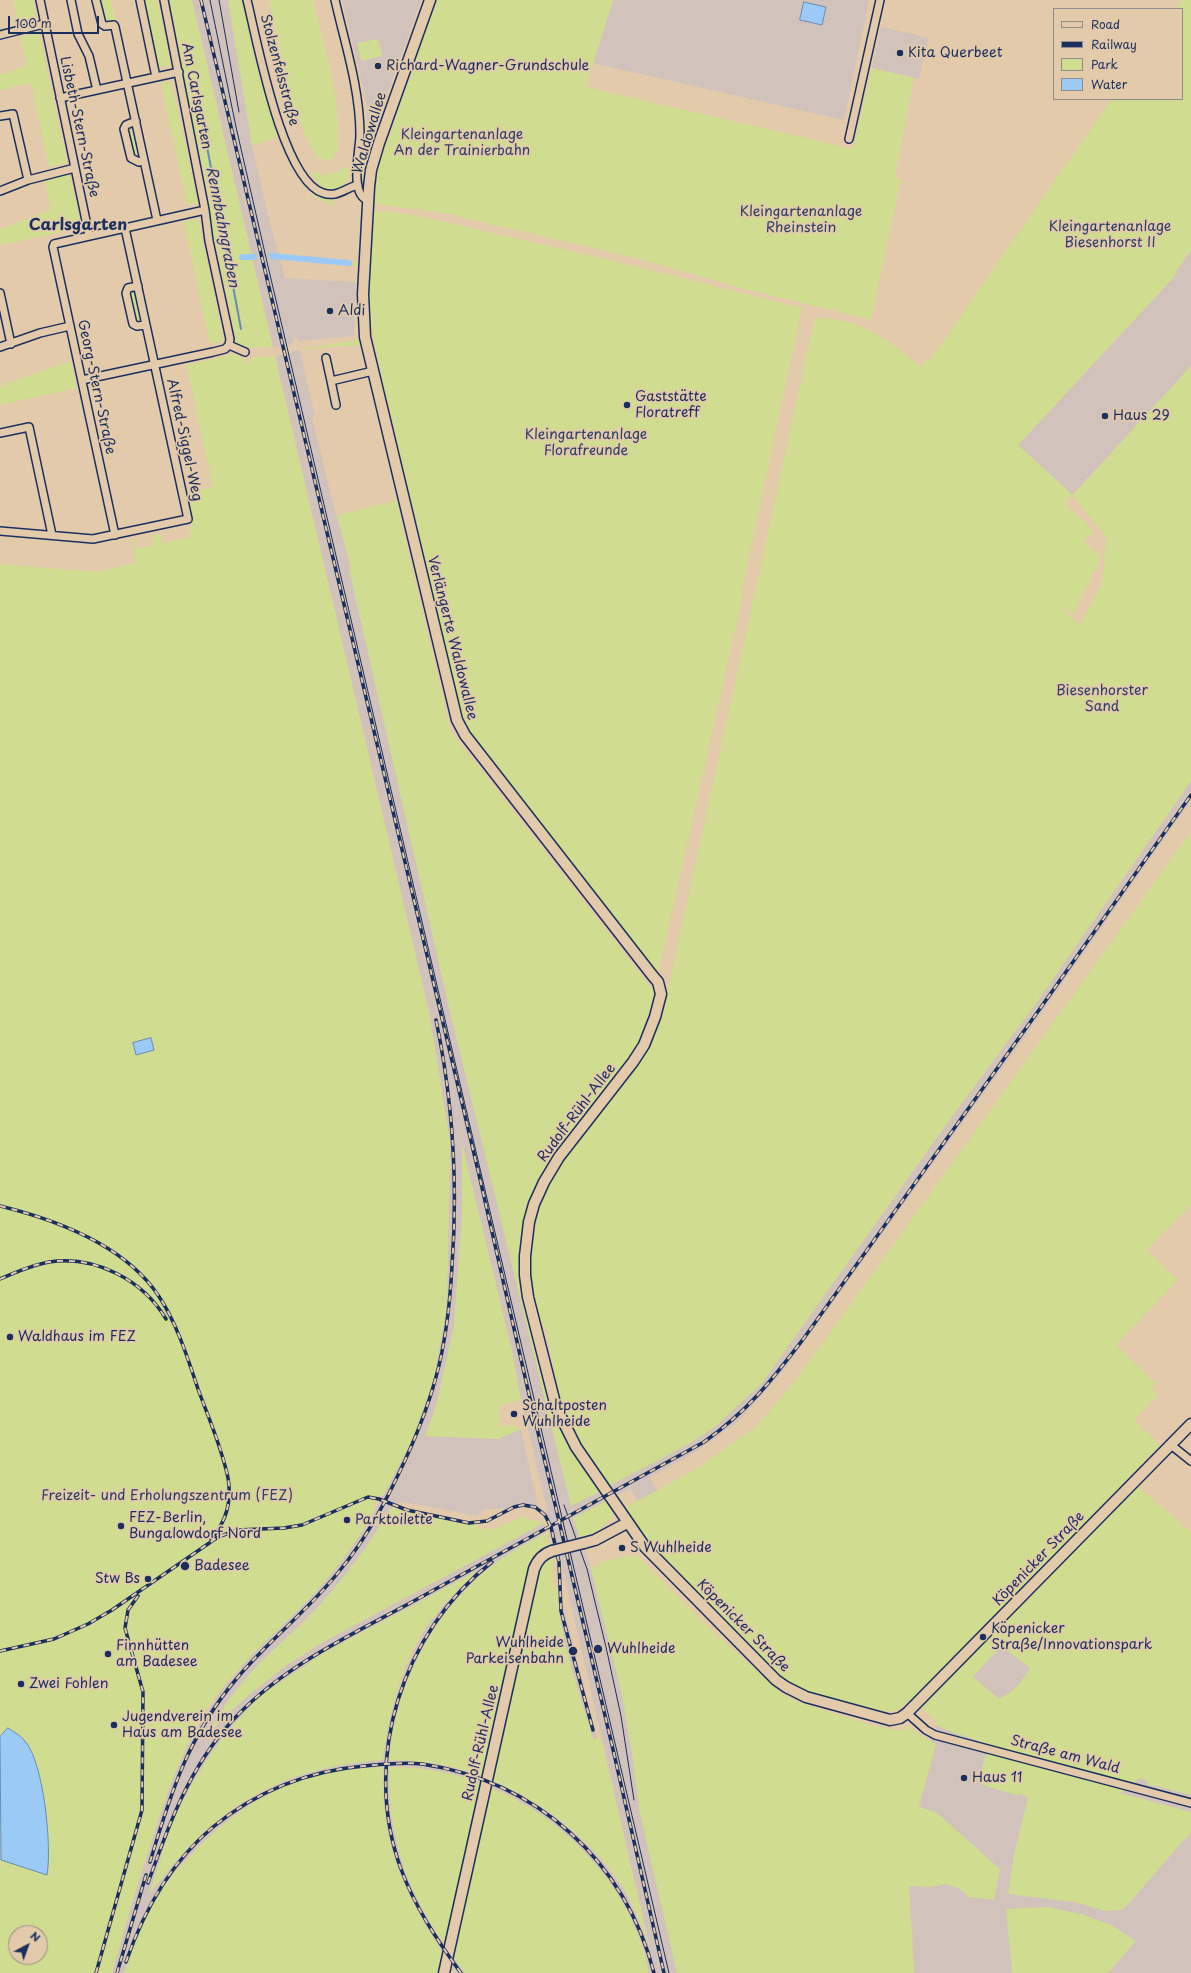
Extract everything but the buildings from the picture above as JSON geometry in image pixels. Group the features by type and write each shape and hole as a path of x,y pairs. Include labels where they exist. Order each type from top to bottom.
{"street":[{"name":"Lisbeth-Stern-Straße","path":"40,0 89,235"},
{"path":"71,0 78,34 89,56 97,90"},
{"path":"96,0 102,24 104,26 114,25 115,27 157,220"},
{"path":"140,0 156,77"},
{"name":"Am Carlsgarten","path":"164,0 205,210 209,241 230,339 229,345"},
{"name":"Stolzenfelsstraße","path":"247,0 276,118 286,144 305,177 318,191 330,195 358,185"},
{"path":"335,0 358,97 360,137 358,185 361,194 368,204"},
{"name":"Waldowallee","path":"368,204 371,170 379,143 430,0"},
{"path":"849,139 880,0"},
{"path":"0,35 44,24"},
{"path":"60,98 179,72"},
{"path":"0,116 13,114 28,180"},
{"path":"136,122 126,125 124,129 131,158 139,162 144,160"},
{"path":"0,191 28,180 75,168"},
{"name":"Verlängerte Waldowallee","path":"368,204 363,310 365,336 438,644 459,726 658,982 661,994"},
{"path":"89,235 205,210"},
{"path":"125,228 154,364"},
{"name":"Georg-Stern-Straße","path":"89,235 54,244 53,247 115,535"},
{"path":"138,286 128,288 126,293 132,324 137,326 146,325"},
{"path":"0,293 11,344"},
{"path":"0,347 70,326"},
{"path":"82,380 225,349 229,345 245,352"},
{"path":"326,358 336,405"},
{"name":"Alfred-Siggel-Weg","path":"115,535 188,519 154,364"},
{"path":"331,381 373,371"},
{"path":"0,433 29,427 52,535"},
{"path":"0,531 93,539 115,535"},
{"name":"Rudolf-Rühl-Allee","path":"444,1973 534,1569 540,1558 552,1550 595,1540 627,1523 576,1447 556,1407 528,1297 525,1275 525,1256 529,1222 534,1204 544,1182 559,1157 640,1052 652,1026 661,994"},
{"name":"Köpenicker Straße","path":"627,1523 654,1558 769,1673 786,1687 806,1697 884,1720 900,1718 907,1713 1191,1424"},
{"path":"1171,1445 1191,1461"},
{"name":"Straße am Wald","path":"907,1713 932,1733 1191,1803"}],"shaded area":[{"path":"192,0 228,0 252,145 270,223 285,278 356,282 354,336 298,341 297,337 295,337 292,344 273,347"},
{"name":"Richard-Wagner-Grundschule","path":"342,0 421,0 376,126 367,125 367,107 363,87"},
{"path":"613,0 869,0 844,120 592,63"},
{"name":"Kita Querbeet","path":"881,27 929,38 919,79 872,68"},
{"path":"1191,250 1191,366 1072,495 1018,445 1175,276 1176,271"},
{"path":"293,350 300,351 315,416 312,417 351,569 349,569 448,1003 571,1505 762,1383 950,1119 1034,1006 1191,781 1191,801 1014,1052 784,1370 740,1420 697,1451 650,1478 658,1491 638,1502 630,1489 575,1517 592,1572 622,1695 640,1813 677,1973 649,1973 644,1948 629,1914 603,1873 512,1796 470,1779 443,1772 411,1767 389,1767 390,1814 422,1909 435,1932 465,1973 457,1973 422,1921 400,1875 387,1833 384,1812 383,1767 322,1774 297,1782 267,1795 243,1809 217,1829 177,1869 162,1889 143,1925 124,1973 112,1973 132,1902 171,1782 193,1734 220,1692 259,1646 342,1560 375,1510 380,1500 373,1499 375,1496 381,1498 415,1434 447,1305 450,1142 429,1012 275,356 291,353","holes":["462,1145 512,1351 521,1400 548,1514 538,1506 521,1429 499,1439 425,1436 436,1406 454,1326 462,1216","403,1502 477,1516 485,1509 505,1509 490,1519 472,1522 409,1510 393,1504","392,1506 404,1511 471,1525 490,1522 512,1510 522,1507 536,1510 546,1518 558,1564 558,1602 561,1631 572,1676 593,1739 597,1739 561,1596 562,1572 559,1552 649,1944 624,1889 595,1852 554,1815 501,1784 470,1772 427,1762 389,1760 391,1736 396,1712 407,1680 436,1625 522,1546 546,1533 544,1523 323,1642 284,1667 245,1698 211,1730 227,1702 248,1676 318,1607 349,1571 376,1533","476,1572 448,1599 425,1629 407,1665 394,1702 387,1730 383,1760 354,1762 310,1771 288,1778 241,1804 222,1817 186,1849 150,1893 172,1822 193,1782 212,1752 260,1696 325,1652"]},
{"path":"1002,1641 1191,1735 1191,1973 914,1973 905,1808 928,1742 936,1726 937,1722 931,1717"}],"green space":[{"path":"13,0 33,0 38,23 19,26"},
{"path":"99,0 111,0 116,21 104,24"},
{"path":"141,0 157,0 171,65 156,68"},
{"path":"169,0 192,0 273,347 247,347 242,346 236,340 216,245 213,244 212,224 208,202 210,201 189,106 186,105 186,88 181,65 183,64"},
{"path":"228,0 242,0 257,67 278,136 252,145"},
{"path":"269,0 313,0 332,76 335,95 339,133 338,152 335,152 335,158 322,161 319,156 317,157 299,120 282,60"},
{"path":"437,0 613,0 586,87 853,149 872,68 914,78 895,177 901,179 871,320 738,287 640,259 444,213 375,204 377,171"},
{"path":"1183,0 1191,0 1191,250 1176,271 1175,276 1018,445 1073,495 1191,366 1191,781 1034,1006 950,1119 762,1383 717,1425 689,1444 607,1487 588,1460 564,1417 545,1327 540,1320 531,1279 530,1259 535,1224 543,1196 561,1161 622,1083 664,997 667,995 815,318 831,319 860,326 885,339 921,367 926,360 929,362 1111,100 1183,100 1183,8 1176,8","holes":["1072,495 1107,537 1101,587 1080,625 1064,611 1066,608 1073,615 1101,557 1084,541 1094,531 1065,504"]},
{"path":"39,33 67,163 49,167 31,83 0,90 0,75 27,65 21,37"},
{"path":"378,39 382,56 361,61 357,43"},
{"path":"171,81 198,203 187,205 161,83"},
{"path":"364,125 381,128 365,186 363,187 361,173"},
{"path":"134,127 141,156 133,157 127,128"},
{"path":"349,167 349,179 338,189 333,190 324,188 311,174 319,172 322,175 341,171 342,168"},
{"path":"70,174 82,228 0,245 0,229 51,210 45,179"},
{"path":"315,191 335,202 334,206 312,195"},
{"name":"Kleingartenanlage Florafreunde","path":"373,211 393,212 418,216 610,260 802,308 742,589 744,590 658,973 463,722 368,316"},
{"path":"198,219 224,341 210,344 184,222"},
{"path":"279,254 358,263 357,266 280,257"},
{"path":"135,289 142,322 136,324 129,291"},
{"path":"359,340 360,345 293,350"},
{"name":"Freizeit- und Erholungszentrum (FEZ)","path":"235,354 247,360 246,365 254,357 275,356 429,1012 450,1142 447,1305 434,1378 415,1434 383,1496 379,1495 374,1504 375,1510 368,1522 353,1545 318,1590 252,1655 230,1679 208,1708 197,1726 171,1783 157,1822 112,1973 0,1973 0,564 95,572 136,563 132,539 134,539 136,549 154,545 152,535 160,534 162,543 191,537 189,527 193,526 186,493 213,487 187,365"},
{"path":"71,361 77,388 0,405 0,386"},
{"path":"399,500 399,514 451,732 653,990 654,998 637,1048 553,1155 539,1177 528,1203 521,1238 521,1277 574,1452 601,1491 571,1506 448,1003 349,569 351,568 337,515"},
{"path":"1191,832 1191,1205 1147,1250 1178,1280 1116,1345 1156,1384 1152,1389 1158,1395 1134,1420 1160,1445 1128,1478 1191,1532 1191,1795 1154,1785 1149,1786 1147,1781 1140,1778 1120,1793 1191,1812 1191,1832 1123,1910 1106,1911 1074,1902 1008,1894 1014,1854 1028,1798 1021,1794 1016,1795 983,1785 982,1766 987,1753 985,1744 935,1724 937,1722 911,1699 898,1710 888,1712 809,1692 790,1684 772,1668 658,1554 634,1523 626,1507 693,1471 757,1426 797,1379","holes":["1001,1646 1030,1668 1017,1686 999,1699 973,1677"]},
{"path":"462,1143 512,1351 521,1400 499,1406 500,1426 513,1425 521,1429 499,1439 425,1436 436,1406 454,1326 462,1216"},
{"path":"606,1501 612,1510 613,1517 593,1536 580,1539 573,1518"},
{"path":"391,1508 464,1524 478,1524 478,1529 482,1530 485,1528 496,1529 500,1525 503,1526 521,1517 544,1523 323,1642 284,1667 245,1698 209,1732 222,1710 247,1677 264,1658 302,1624 339,1583 375,1534"},
{"path":"546,1533 549,1547 541,1550 484,1777 461,1769 438,1764 389,1760 399,1705 408,1679 433,1630 450,1607 468,1587 489,1568 509,1553"},
{"name":"Wuhlheide","path":"553,1555 553,1586 558,1589 559,1609 566,1647 593,1739 601,1738 650,1948 628,1896 612,1872 598,1855 565,1824 547,1811 509,1788 490,1780 540,1570 544,1561"},
{"name":"Wuhlheide","path":"630,1556 638,1556 709,1628 784,1695 801,1703 874,1726 903,1731 906,1727 910,1726 921,1736 936,1744 919,1807 936,1812 1000,1869 994,1900 969,1897 958,1888 946,1884 931,1887 909,1886 914,1973 677,1973 640,1813 622,1695 590,1566 593,1565 594,1568 599,1567 600,1562"},
{"path":"477,1571 450,1598 426,1627 409,1657 392,1709 383,1760 327,1768 301,1775 251,1797 228,1812 207,1829 181,1855 149,1894 172,1822 193,1782 212,1752 233,1725 260,1696 325,1652"},
{"path":"383,1767 386,1821 391,1845 406,1888 417,1910 445,1956 441,1973 124,1973 145,1920 155,1900 168,1880 206,1839 236,1815 269,1794 304,1779 338,1771"},
{"path":"389,1767 437,1771 460,1776 483,1784 447,1948 420,1906 402,1862 392,1817"},
{"path":"489,1787 518,1800 545,1817 570,1838 592,1860 612,1886 628,1913 641,1942 649,1973 465,1973 451,1954"},
{"path":"1048,1907 1081,1914 1111,1925 1136,1941 1108,1973 1012,1973 1006,1909"}],"water":[{"path":"804,2 826,7 822,25 800,20"},
{"path":"151,1038 154,1050 136,1055 133,1043"},
{"path":"8,1728 25,1741 32,1752 37,1767 42,1786 47,1826 47,1875 1,1860 0,1737"}],"waterway":[{"name":"Rennbahngraben","path":"203,125 241,329"},
{"name":"Rennbahngraben","path":"272,256 349,263"},
{"name":"Rennbahngraben","path":"242,257 254,257"}],"tram line":[{"path":"210,0 236,127 267,262 669,1973"},
{"path":"219,0 239,112"},
{"path":"564,1505 587,1569 606,1647 621,1716 634,1800"}],"railway":[{"path":"201,0 480,1179 664,1973"},
{"path":"148,1883 172,1818 192,1777 204,1758 232,1721 277,1681 301,1664 353,1633 704,1442 747,1406 781,1368 804,1338 1191,795"},
{"path":"150,1862 174,1788 194,1742 207,1720 221,1698 250,1663 329,1584 358,1547 393,1486 415,1438 429,1402 436,1377 447,1322 454,1235 453,1142 447,1081 436,1020"},
{"path":"0,1206 44,1219 88,1237 127,1262 144,1277 158,1295 181,1340 219,1445 228,1478 229,1495 227,1511 221,1526 211,1539"},
{"path":"0,1279 18,1271 43,1263 66,1261 83,1262 116,1273 131,1282 156,1305 166,1319"},
{"path":"0,1651 54,1639 88,1624 112,1610 218,1537 237,1530 284,1528 302,1525 368,1497 379,1499 407,1510 469,1523 487,1521 514,1507 523,1505 535,1507 545,1515 551,1527 559,1562 561,1611 593,1730"},
{"path":"461,1973 427,1923 413,1897 401,1869 390,1827 386,1785 388,1742 398,1701 413,1661 434,1624 461,1591 492,1562"},
{"path":"96,1973 142,1810 143,1692 125,1628 128,1610 138,1596"},
{"path":"126,1962 141,1924 160,1888 171,1872 198,1841 230,1814 265,1793 303,1778 343,1769 408,1763 422,1764 464,1773 503,1788 538,1808 570,1833 598,1862 622,1895 640,1933 654,1973"},
{"path":"117,1973 146,1875"}],"place":[{"name":"Kita Querbeet","path":"900,53"},
{"name":"Richard-Wagner-Grundschule","path":"378,66"},
{"name":"Aldi","path":"330,311"},
{"name":"Gaststätte Floratreff","path":"627,405"},
{"name":"Haus 29","path":"1105,416"},
{"name":"Waldhaus im FEZ","path":"10,1337"},
{"name":"Schaltposten Wuhlheide","path":"514,1414"},
{"name":"Parktoilette","path":"347,1520"},
{"name":"FEZ-Berlin, Bungalowdorf Nord","path":"121,1526"},
{"name":"S Wuhlheide","path":"622,1548"},
{"name":"Badesee","path":"185,1566"},
{"name":"Stw Bs","path":"148,1579"},
{"name":"Köpenicker Straße/Innovationspark","path":"983,1637"},
{"name":"Wuhlheide","path":"598,1649"},
{"name":"Wuhlheide Parkeisenbahn","path":"573,1651"},
{"name":"Finnhütten am Badesee","path":"108,1654"},
{"name":"Zwei Fohlen","path":"21,1684"},
{"name":"Jugendverein im Haus am Badesee","path":"114,1725"},
{"name":"Haus 11","path":"964,1778"}],"district":[{"name":"Carlsgarten","path":"78,226"}],"park label":[{"name":"Kleingartenanlage An der Trainierbahn","path":"462,144"},
{"name":"Kleingartenanlage Rheinstein","path":"801,220"},
{"name":"Kleingartenanlage Biesenhorst II","path":"1110,236"},
{"name":"Biesenhorster Sand","path":"1102,700"}]}
